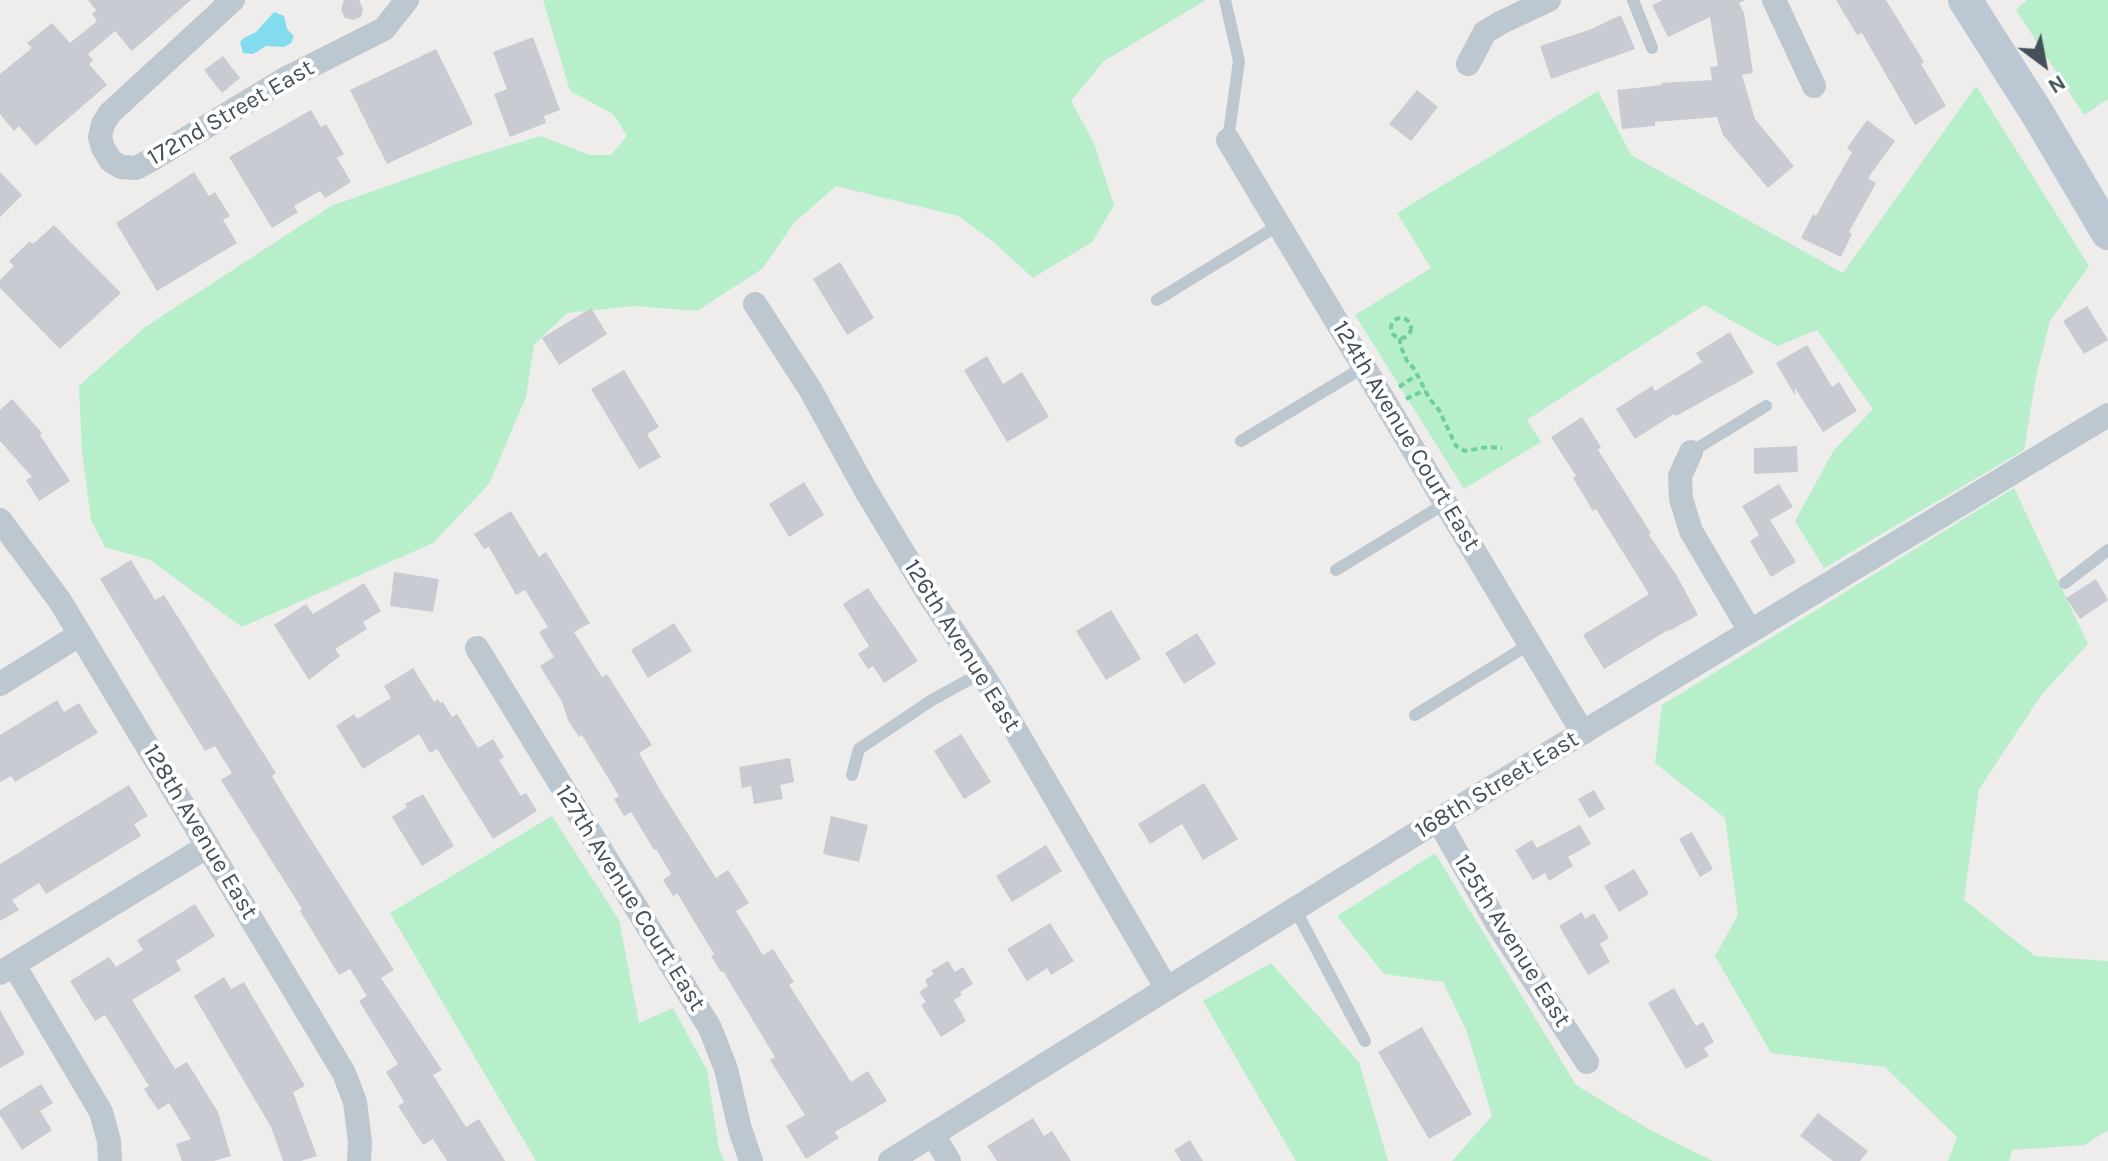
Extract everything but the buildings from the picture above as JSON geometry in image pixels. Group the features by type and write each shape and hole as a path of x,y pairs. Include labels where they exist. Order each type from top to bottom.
{"main road":[{"path":"1965,0 2108,233"}],"street":[{"name":"172nd Street East","path":"233,0 110,113 100,137 111,161 121,167 136,168 151,160 285,79 384,29 407,0"},
{"path":"1468,64 1485,32 1549,0"},
{"path":"1774,0 1814,86"},
{"name":"124th Avenue Court East","path":"1228,140 1583,733"},
{"name":"126th Avenue East","path":"755,304 810,389 927,592 981,673 1167,989"},
{"name":"168th Street East","path":"890,1161 1438,820 2108,415"},
{"path":"1691,452 1680,476 1681,499 1691,531 1750,631"},
{"name":"128th Avenue East","path":"0,520 60,601 344,1073 355,1102 359,1161"},
{"path":"0,684 79,635"},
{"name":"127th Avenue Court East","path":"477,648 710,1028 726,1069 751,1161"},
{"name":"125th Avenue East","path":"1438,820 1498,925 1587,1062"},
{"path":"110,1161 109,1141 101,1112 7,969 208,846"},
{"path":"933,1134 949,1161"}],"lane":[{"path":"1225,0 1239,61 1228,140"},
{"path":"1633,0 1652,48"},
{"path":"1157,300 1279,225"},
{"path":"1241,441 1364,367"},
{"path":"1691,452 1766,406"},
{"path":"1336,570 1446,503"},
{"path":"2065,583 2108,550"},
{"path":"1415,715 1530,644"},
{"path":"852,775 859,749 932,700 981,673"},
{"path":"1295,909 1365,1041"}],"path":[{"path":"1399,319 1405,320 1410,327 1409,334 1400,338 1391,331 1392,324 1399,319"},
{"path":"1400,338 1407,361 1439,410 1456,446 1465,451 1502,448"}],"green space":[{"path":"543,0 1206,0 1104,61 1071,101 1094,143 1114,205 1092,242 1033,278 990,239 958,216 836,186 794,223 762,269 697,311 634,306 567,313 534,345 526,397 489,484 433,543 242,627 150,560 105,547 91,520 82,451 79,386 145,327 331,206 458,161 541,136 589,155 611,155 627,136 613,114 570,91"},
{"path":"2027,0 2108,0 2108,99 2084,115 2016,10"},
{"path":"1976,86 2089,266 2050,321 2036,377 2024,450 1824,568 1795,521 1834,450 1873,409 1817,330 1777,346 1704,305 1527,420 1541,442 1464,489 1355,315 1431,268 1397,213 1598,91 1631,155 1843,273"},
{"path":"2014,488 2088,644 2042,694 1979,789 1964,900 2035,956 2108,961 2108,1130 2085,1145 2012,1150 2009,1161 1948,1161 1957,1137 1885,1067 1771,1053 1715,956 1738,915 1725,818 1655,763 1662,705"},
{"path":"552,816 619,920 639,1023 673,1008 707,1070 719,1149 724,1161 536,1161 390,913"},
{"path":"1435,853 1576,1085 1652,1131 1713,1161 1452,1161 1492,1116 1467,1032 1443,982 1384,974 1337,916"},
{"path":"1271,963 1359,1062 1388,1161 1296,1161 1203,1001"}],"water":[{"path":"274,12 284,16 287,29 294,36 291,43 284,47 266,46 253,54 243,53 240,42 256,32"}]}
